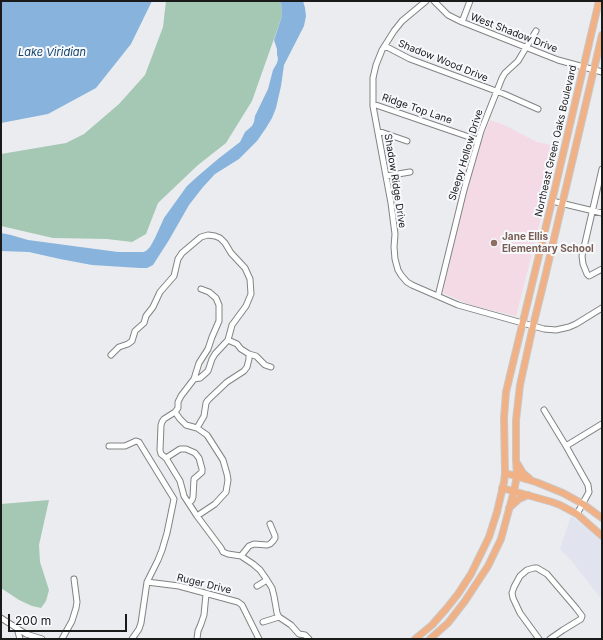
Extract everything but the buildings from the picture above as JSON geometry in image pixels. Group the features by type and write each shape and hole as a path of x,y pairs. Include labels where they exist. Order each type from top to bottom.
{"main road":[{"name":"Northeast Green Oaks Boulevard","path":"416,639 446,609 471,574 489,537 497,512 504,473 504,418 506,392 599,1"},
{"name":"Northeast Green Oaks Boulevard","path":"430,639 448,623 466,601 488,566 500,539 514,491 516,476 517,404 520,385 602,35"},
{"path":"516,460 523,473 531,480"},
{"path":"504,473 550,487 583,504 602,518"},
{"path":"502,488 560,505 577,514 602,536"},
{"path":"508,509 519,499 528,495"}],"street":[{"name":"Shadow Ridge Drive","path":"426,1 394,31 376,66 373,88 373,104 395,234 394,247 398,270 407,282 458,305 551,330 566,328 576,324 602,308"},
{"name":"West Shadow Drive","path":"434,1 448,15 462,22 558,60 602,72"},
{"path":"462,22 470,1"},
{"name":"Sleepy Hollow Drive","path":"438,296 478,140 496,91 505,73 518,61 536,31"},
{"name":"Shadow Wood Drive","path":"385,46 410,59 496,91 538,109"},
{"name":"Ridge Top Lane","path":"373,104 478,140"},
{"path":"378,132 407,141"},
{"path":"602,169 582,256 583,264 589,276 602,269"},
{"path":"386,176 410,172"},
{"path":"552,201 602,213"},
{"path":"111,355 120,347 132,342 135,331 144,323 146,316 153,307 160,292 174,276 178,259 182,254 198,239 208,235 214,236 225,242 231,253 245,268 250,279 251,294 246,306 232,325 228,340 212,358 208,371 200,378 194,378"},
{"path":"201,289 210,292 216,298 219,305 219,321 208,349 199,363 194,378 178,402 178,408 164,420 161,425 160,450 180,481 184,496 223,552 241,556 260,570 272,588 279,617 291,625 299,635"},
{"path":"228,340 237,344 240,349 256,356 265,365 272,366"},
{"path":"197,428 204,416 208,400 227,382 247,367 249,354"},
{"path":"544,410 588,485 589,492 577,514"},
{"path":"175,412 186,425 197,428 208,435 223,460 228,480 226,492 220,499 197,516"},
{"path":"566,446 602,424"},
{"path":"109,446 125,446 136,441 139,442 174,499 162,550 147,582 141,623 132,639"},
{"path":"166,458 183,449 191,451 198,456 202,472 194,479 193,497 189,503"},
{"path":"241,556 249,546 254,544 267,545 273,541 275,536 270,524"},
{"path":"539,639 520,613 512,593 520,576 527,570 537,568 547,574 581,614 581,619 550,639"},
{"path":"62,639 72,621 76,608 74,579"},
{"path":"256,586 267,580"},
{"name":"Ruger Drive","path":"147,582 180,586 234,601 242,605 259,639"},
{"path":"197,639 198,631 202,624 204,615 206,594"},
{"path":"263,622 279,617"},
{"path":"1,618 26,634 42,639"},
{"path":"17,628 20,639"},
{"path":"296,639 299,635"},
{"path":"299,635 305,635 309,639"}],"shaded area":[{"name":"Jane Ellis Elementary School","path":"490,120 504,125 537,142 559,147 516,316 470,305 443,293 465,193 478,150"},
{"path":"571,516 602,542 602,600 571,560 560,549"}],"green space":[{"path":"166,1 281,2 282,16 252,101 226,143 198,165 158,203 146,234 132,242 107,239 53,238 1,226 1,154 66,143 84,134 119,104 145,75 163,27"},
{"path":"49,500 39,545 40,562 49,590 46,601 41,608 19,600 1,588 1,504"}],"water":[{"name":"Lake Viridian","path":"1,1 152,1 131,44 96,88 48,114 1,123"},
{"path":"280,1 303,1 306,16 304,26 284,65 281,86 272,118 257,141 239,159 215,174 203,187 189,205 153,265 147,268 140,268 92,265 29,252 1,251 1,233 28,240 118,252 146,251 155,238 164,218 187,186 240,142 245,132 252,126 255,116 268,89 273,70 278,59 274,40 282,16"}],"place":[{"name":"Jane Ellis Elementary School","path":"494,243"}]}
